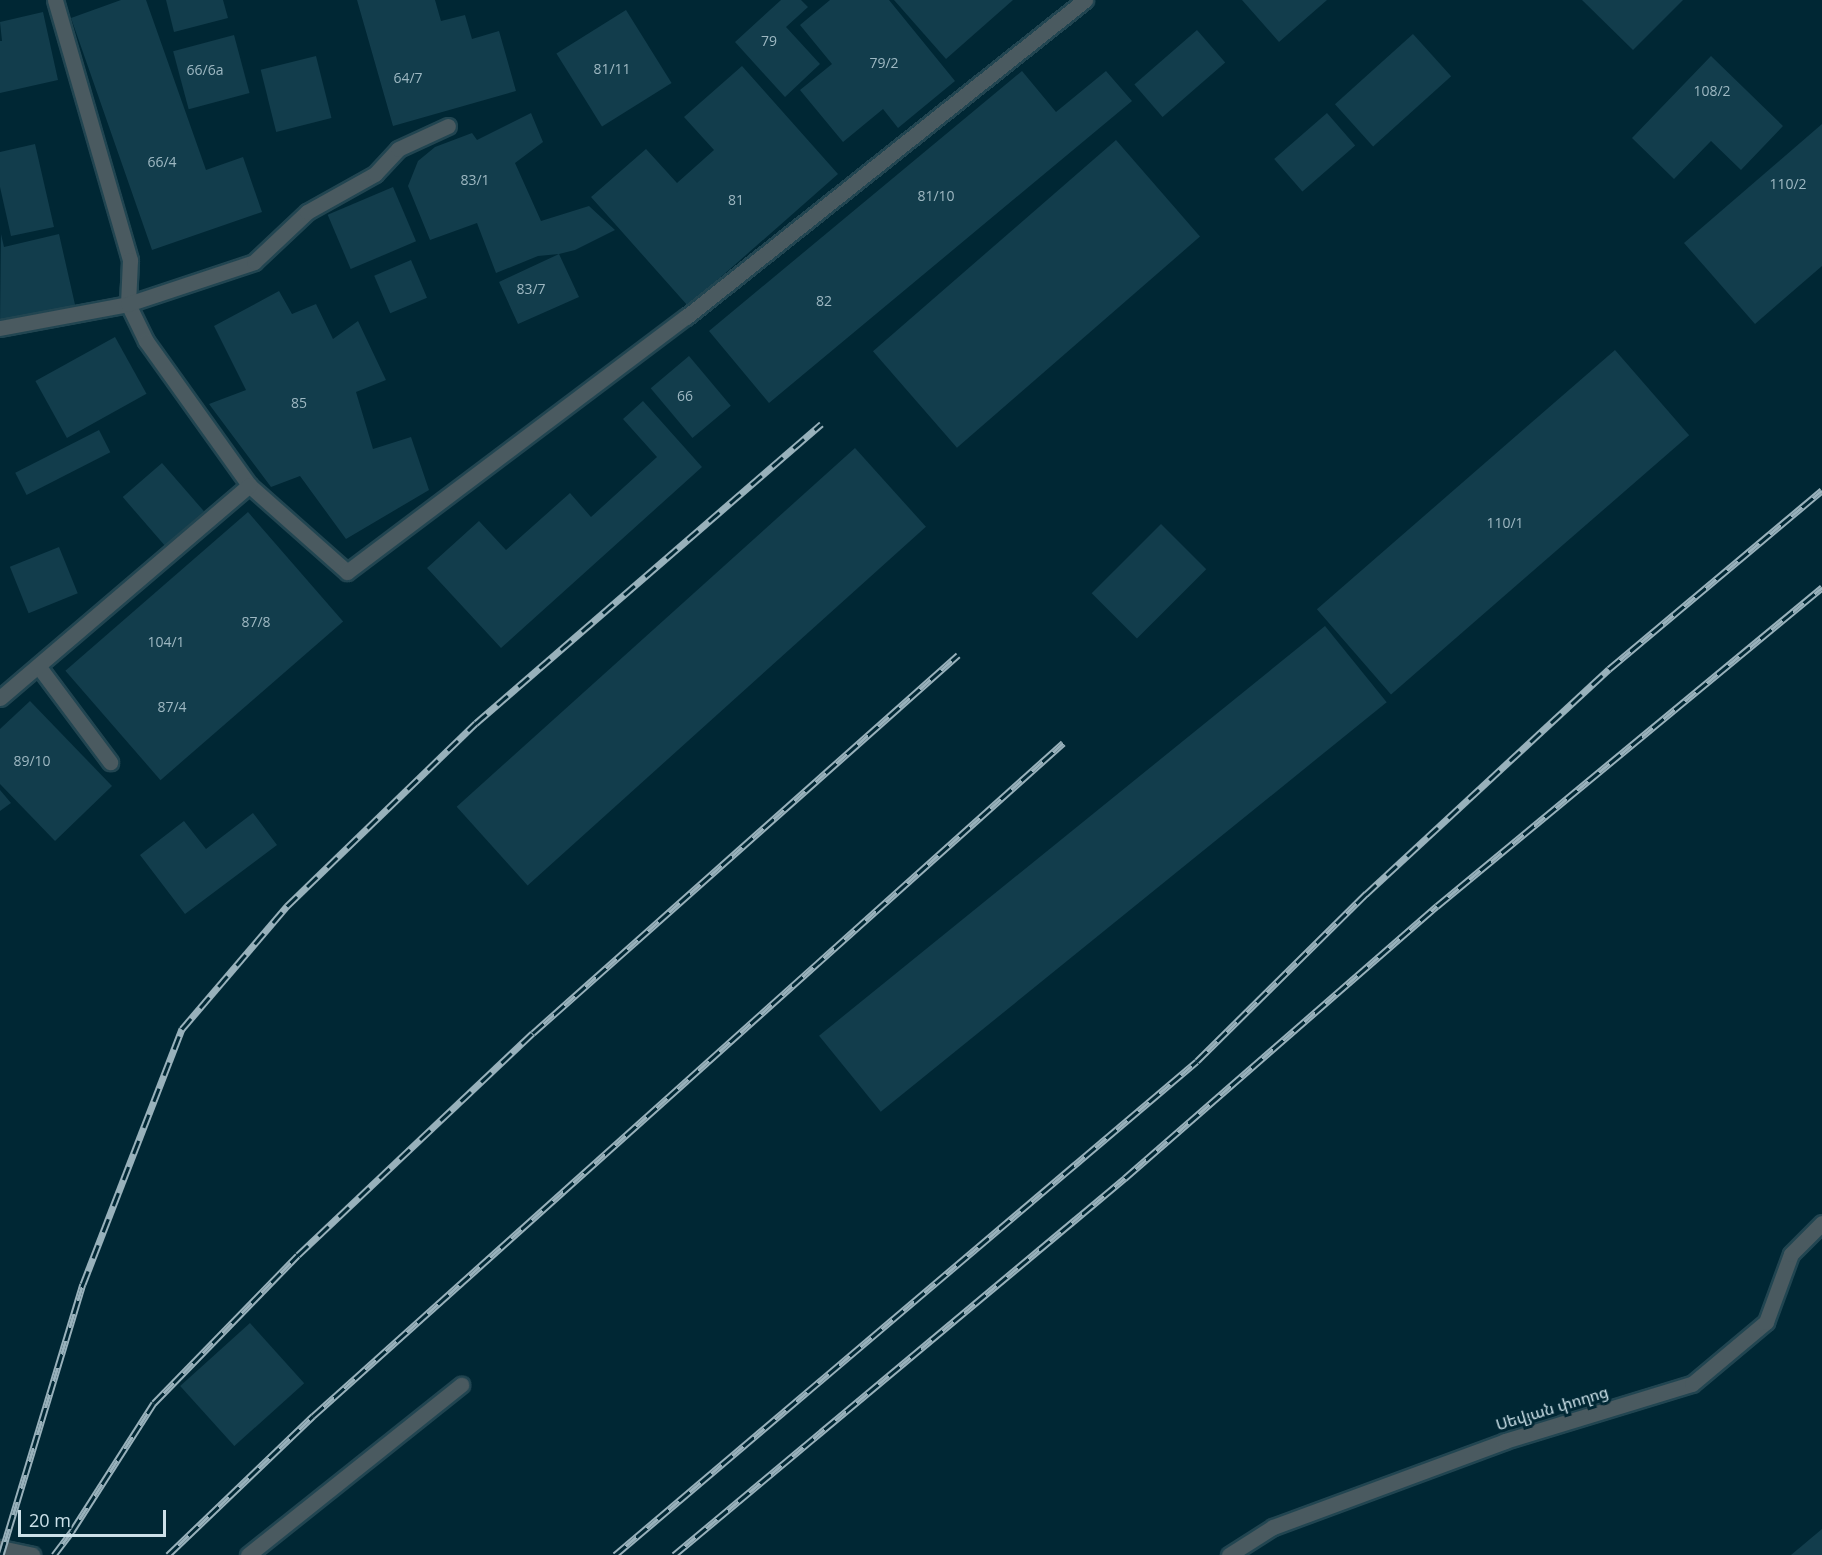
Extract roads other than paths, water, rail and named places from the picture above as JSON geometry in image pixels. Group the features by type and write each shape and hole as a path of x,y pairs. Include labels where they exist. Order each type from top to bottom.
{"street":[{"path":"55,0 130,260 128,304 146,341 249,485 347,572 686,317 1085,0"},
{"path":"0,328 128,304 254,262 307,212 375,174 398,149 448,126"},
{"path":"0,698 249,485"},
{"path":"39,667 111,762"},
{"name":"Սեվյան փողոց","path":"1229,1555 1273,1527 1306,1514 1505,1441 1692,1384 1767,1322 1791,1254 1822,1223"},
{"path":"248,1555 461,1384"},
{"path":"0,1548 32,1555"}],"railway":[{"path":"1,1555 83,1284 182,1029 287,906 476,723 821,424"},
{"path":"615,1555 1197,1061 1366,894 1609,669 1822,490"},
{"path":"674,1555 1125,1178 1437,906 1822,587"},
{"path":"54,1555 72,1531 154,1403 298,1255 533,1033 958,655"},
{"path":"168,1555 313,1416 1063,743"}]}
